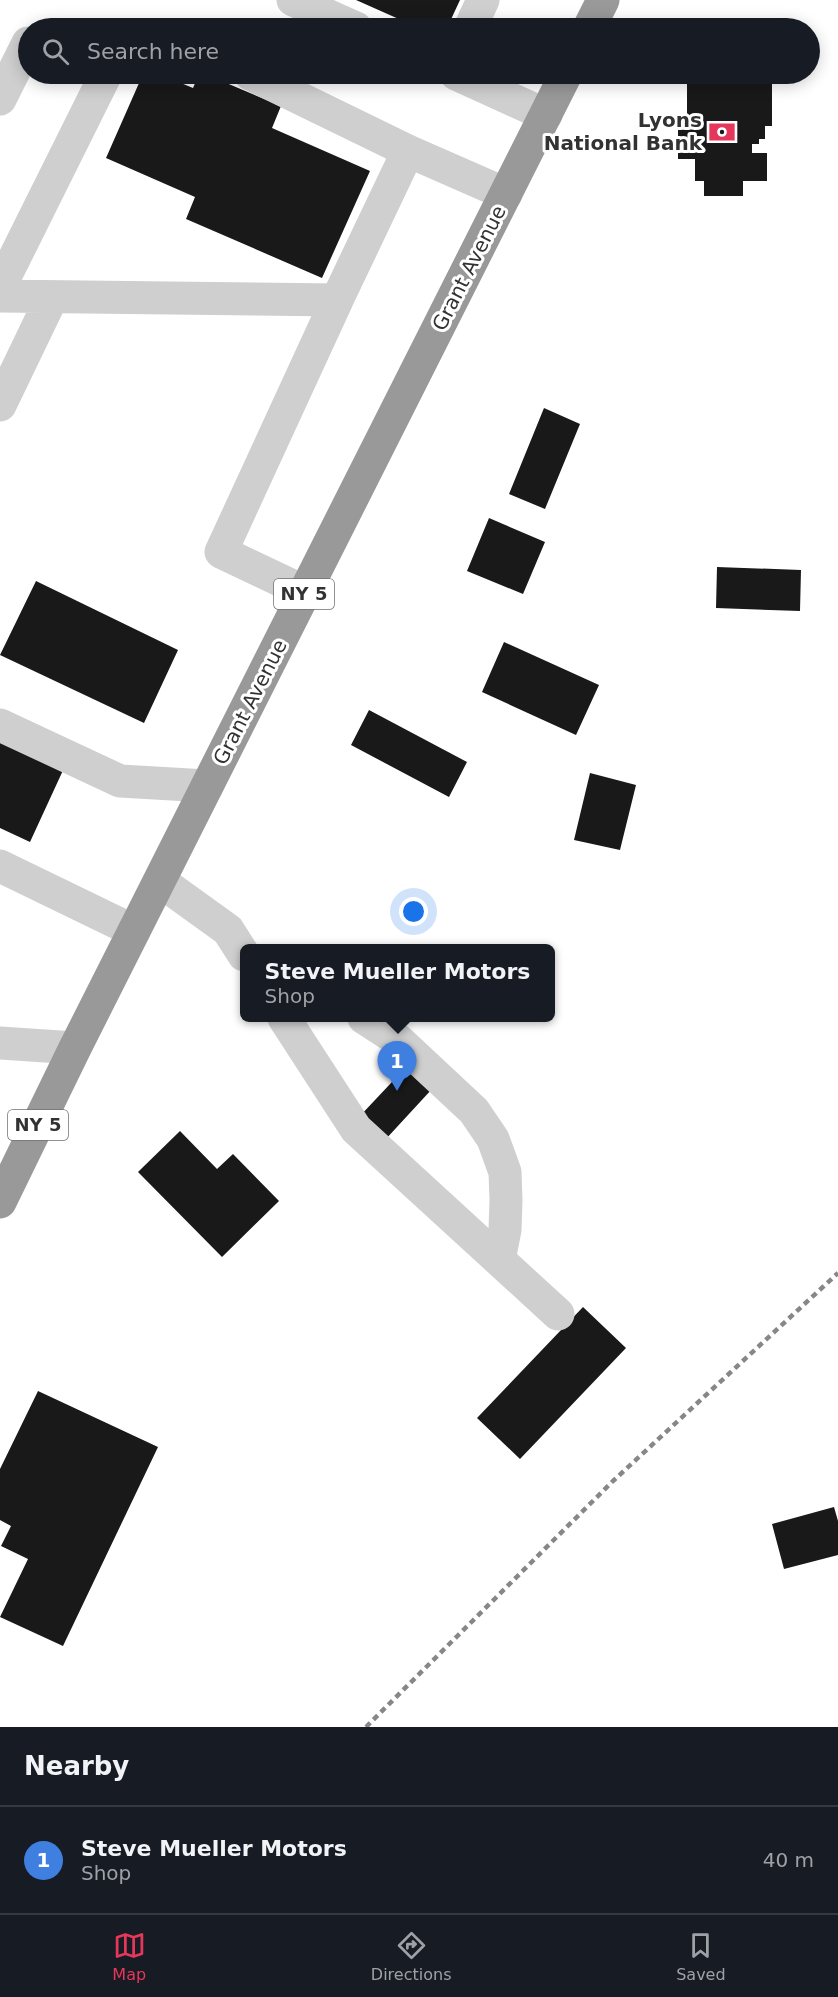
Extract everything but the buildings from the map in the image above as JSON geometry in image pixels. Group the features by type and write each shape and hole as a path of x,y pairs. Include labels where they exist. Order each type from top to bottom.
{"highway":[{"path":"594,18 603,0"},
{"name":"Grant Avenue","path":"0,1202 75,1048 561,84"}],"street":[{"path":"293,0 334,18"},
{"path":"475,18 483,0"},
{"path":"0,42 18,42"},
{"path":"0,99 18,62"},
{"path":"0,287 101,84"},
{"path":"271,84 408,151 506,194"},
{"path":"478,84 546,115"},
{"path":"305,592 221,552 408,151"},
{"path":"0,296 337,300"},
{"path":"0,405 52,297"},
{"path":"0,725 120,781 207,786"},
{"path":"0,866 134,931"},
{"path":"160,881 236,943"},
{"path":"287,1022 356,1130 558,1314"},
{"path":"371,1022 398,1040 474,1111 493,1140 505,1172 506,1191 505,1230 499,1260"},
{"path":"0,1043 75,1048"}],"railway":[{"path":"366,1727 613,1481 838,1273"}],"place":[{"name":"Lyons National Bank","path":"722,132"},
{"name":"Steve Mueller Motors","path":"397,1091"}]}
